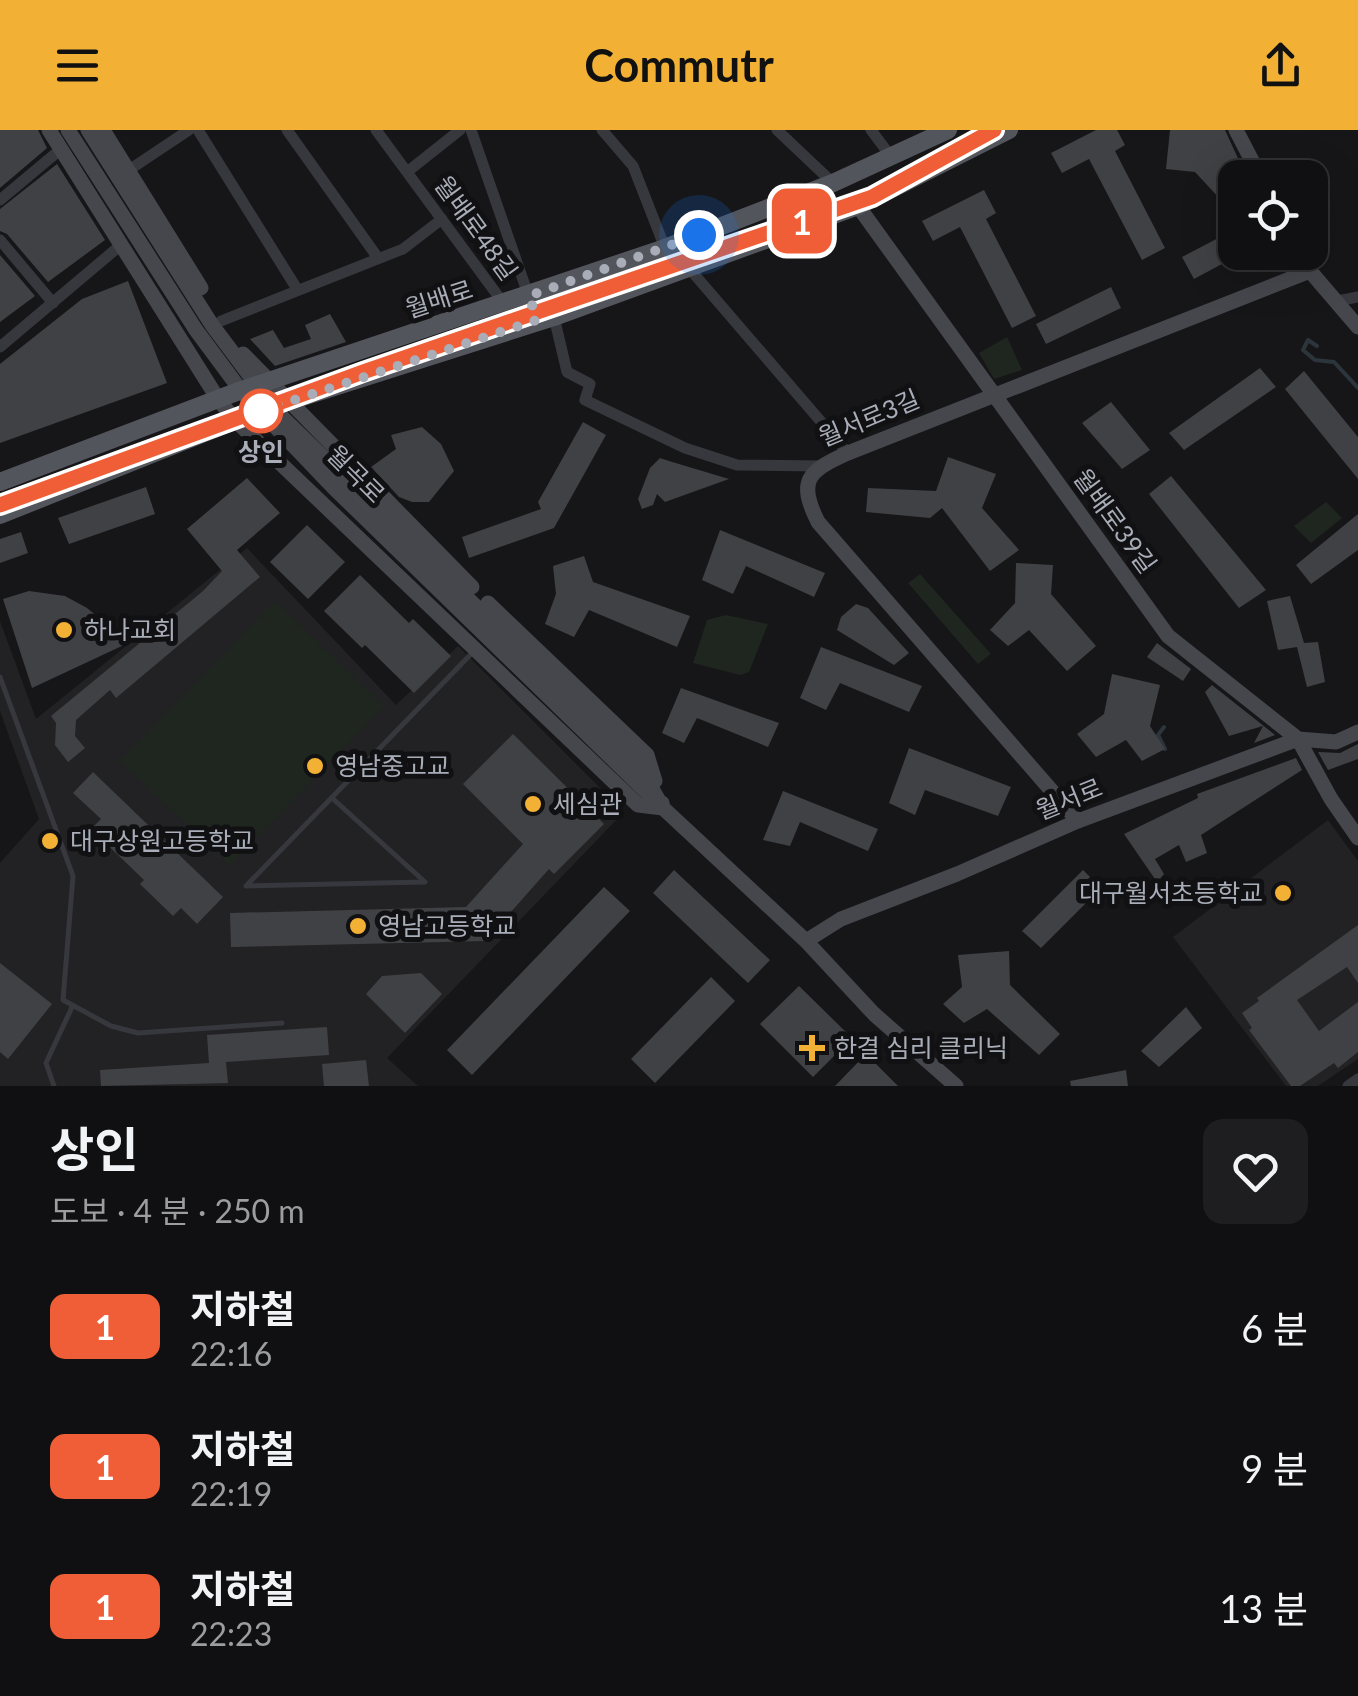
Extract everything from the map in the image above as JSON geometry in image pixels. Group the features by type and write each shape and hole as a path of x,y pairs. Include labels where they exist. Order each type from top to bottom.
{"main road":[{"path":"49,130 235,420 638,806 664,808 647,755 463,578 236,347 102,130"},
{"name":"월곡로","path":"68,130 196,330 242,392 639,766 664,808 806,941 874,1014 956,1086"},
{"name":"월곡로","path":"88,130 212,324 278,412 485,625"},
{"name":"월배로","path":"0,482 218,399 665,248 834,183 948,130"},
{"name":"월배로","path":"0,515 235,420 546,318 858,206 1009,130"},
{"path":"1236,130 1252,160"},
{"name":"월배로39길","path":"858,206 1168,636 1298,739 1358,838"},
{"path":"1310,271 1358,327"},
{"name":"월서로3길","path":"1078,821 818,522 806,498 808,479 818,466 848,453 1310,271"},
{"name":"월서로","path":"806,941 840,919 1078,821 1298,739 1336,742 1358,732"}],"street":[{"path":"129,170 189,130"},
{"path":"198,130 297,290"},
{"path":"287,130 378,258"},
{"name":"월배로48길","path":"376,130 504,304"},
{"path":"407,172 460,130"},
{"path":"472,130 529,296 546,318 567,372 590,384 585,400 684,448 737,465 818,466"},
{"path":"602,130 632,166 665,248"},
{"path":"778,130 834,183"},
{"path":"871,130 892,158"},
{"path":"0,200 61,150"},
{"path":"221,321 403,249 442,219"},
{"path":"0,240 53,303"},
{"path":"0,347 122,244"},
{"path":"688,267 848,453"},
{"path":"1337,302 1358,298"},
{"path":"1348,1086 1358,1080"}],"lane":[{"path":"332,798 426,882 246,886 476,649"},
{"path":"0,677 74,876 64,1000 111,1026 138,1033 282,1023"},
{"path":"54,1086 46,1063 74,1005"}],"shaded area":[{"path":"1007,337 1022,370 994,379 979,353"},
{"path":"1326,502 1342,518 1311,543 1294,526"},
{"name":"영남중고교","path":"247,548 396,705 458,646 624,812 387,1058 418,1086 0,1086 0,863 39,819 0,711 0,621 36,719"},
{"path":"920,574 991,654 978,664 908,583"},
{"path":"275,601 384,706 230,866 120,761"},
{"path":"726,615 768,624 749,672 740,675 693,663 707,620"},
{"path":"1328,820 1358,861 1358,1059 1318,1086 1286,1086 1173,937"}],"building":[{"path":"0,130 38,130 47,148 0,188"},
{"path":"1096,130 1117,130 1125,145 1115,151 1165,248 1142,260 1089,159 1062,173 1051,153"},
{"path":"1170,130 1225,130 1239,160 1218,160 1218,197 1195,172 1166,169"},
{"path":"57,164 105,240 48,282 7,234 0,231 0,209"},
{"path":"984,190 996,213 986,219 1036,316 1012,328 960,227 933,241 922,221"},
{"path":"1218,238 1218,266 1194,279 1182,257"},
{"path":"0,255 35,296 0,322"},
{"path":"128,281 167,383 0,443 0,364 82,299"},
{"path":"1111,287 1121,308 1046,344 1036,324"},
{"path":"330,314 346,342 275,366 250,339 273,330 284,348 311,339 305,325"},
{"path":"1260,368 1276,387 1184,450 1169,433"},
{"path":"1304,371 1358,437 1358,479 1285,389"},
{"path":"1111,402 1150,450 1122,469 1082,423"},
{"path":"583,422 606,435 554,528 469,558 462,537 541,509 538,502"},
{"path":"422,427 441,444 454,471 429,502 412,502 399,497 371,467 396,449 391,435"},
{"path":"948,457 996,474 982,508 1019,550 990,571 942,508 930,518 866,512 868,488 936,491"},
{"path":"660,458 729,479 665,502 657,494 653,505 642,509 638,499 650,468"},
{"path":"1171,476 1266,590 1239,608 1149,494"},
{"path":"247,478 280,513 237,550 260,577 116,698 110,690 76,720 75,736 85,748 68,762 55,745 56,723 51,716 222,571 187,529"},
{"path":"146,487 155,514 69,544 58,518"},
{"path":"1358,514 1358,550 1311,584 1296,565"},
{"path":"307,525 345,562 308,599 270,562"},
{"path":"720,530 825,573 814,597 746,566 733,594 702,580"},
{"path":"21,532 28,553 0,563 0,539"},
{"path":"584,556 593,582 690,616 677,647 589,610 574,637 545,624 556,594 553,566"},
{"path":"1016,563 1053,565 1051,594 1096,646 1067,671 1029,630 1008,646 990,630 1015,603"},
{"path":"360,575 409,623 413,619 451,656 414,693 324,611"},
{"path":"29,591 65,596 87,608 124,645 32,688 3,599"},
{"path":"1290,596 1304,643 1318,642 1325,682 1307,687 1297,647 1278,650 1267,601"},
{"path":"856,604 868,608 909,653 894,665 837,630 841,617"},
{"path":"1157,643 1191,669 1183,681 1147,657"},
{"path":"821,647 922,686 909,712 840,683 826,710 800,698"},
{"path":"1112,674 1160,685 1150,726 1165,749 1142,761 1126,740 1096,757 1077,734 1104,714"},
{"path":"1212,685 1275,735 1254,743 1263,726 1229,736 1205,692"},
{"path":"681,688 779,723 768,747 697,718 684,743 662,733"},
{"path":"513,734 604,824 554,874 549,869 485,941 231,947 230,913 466,907 523,844 463,784"},
{"path":"1358,744 1358,759 1328,770 1318,752 1340,753"},
{"path":"909,748 1011,787 998,816 925,790 915,815 889,803"},
{"path":"1296,758 1302,770 1201,835 1207,853 1186,862 1179,845 1155,859 1164,874 1157,882 1124,834 1198,798 1197,794"},
{"path":"93,772 223,897 197,924 181,908 173,916 140,884 144,880 91,829 101,819 73,793"},
{"path":"783,791 878,829 868,851 800,822 790,846 763,840"},
{"path":"674,870 770,960 748,983 653,893"},
{"path":"1083,870 1101,888 1041,948 1022,931"},
{"path":"604,887 630,911 472,1075 447,1050"},
{"path":"1358,925 1358,983 1347,967 1297,1000 1319,1031 1358,1002 1358,1052 1338,1068 1334,1063 1300,1086 1291,1086 1249,1030 1252,1028 1242,1013"},
{"path":"1009,951 1010,985 1060,1034 1039,1055 987,1009 964,1023 943,1004 962,987 958,955"},
{"path":"0,963 52,1004 8,1059 0,1052"},
{"path":"421,973 442,994 405,1033 366,994 382,976"},
{"path":"711,977 735,1001 655,1083 631,1059"},
{"path":"799,986 852,1038 813,1077 760,1024"},
{"path":"1186,1007 1202,1028 1159,1067 1141,1051"},
{"path":"327,1027 329,1055 226,1062 228,1083 101,1086 100,1070 209,1063 207,1035"},
{"path":"866,1054 898,1086 835,1086"},
{"path":"366,1060 369,1086 324,1086 322,1064"},
{"path":"1126,1070 1128,1086 1071,1086 1070,1081"}],"waterway":[{"path":"1317,346 1308,340 1303,350 1315,360 1334,362 1358,388"},
{"path":"1164,727 1158,735 1165,749"}],"metro line":[{"name":"1","path":"0,505 363,372 872,197 994,130"}],"place":[{"name":"상인","path":"261,411"},
{"name":"하나교회","path":"64,630"},
{"name":"영남중고교","path":"315,766"},
{"name":"세심관","path":"533,804"},
{"name":"대구상원고등학교","path":"50,841"},
{"name":"대구월서초등학교","path":"1283,893"},
{"name":"영남고등학교","path":"358,926"},
{"name":"한결 심리 클리닉","path":"812,1048"}],"route":[{"path":"261,411 537,320 529,296 699,235"}]}
